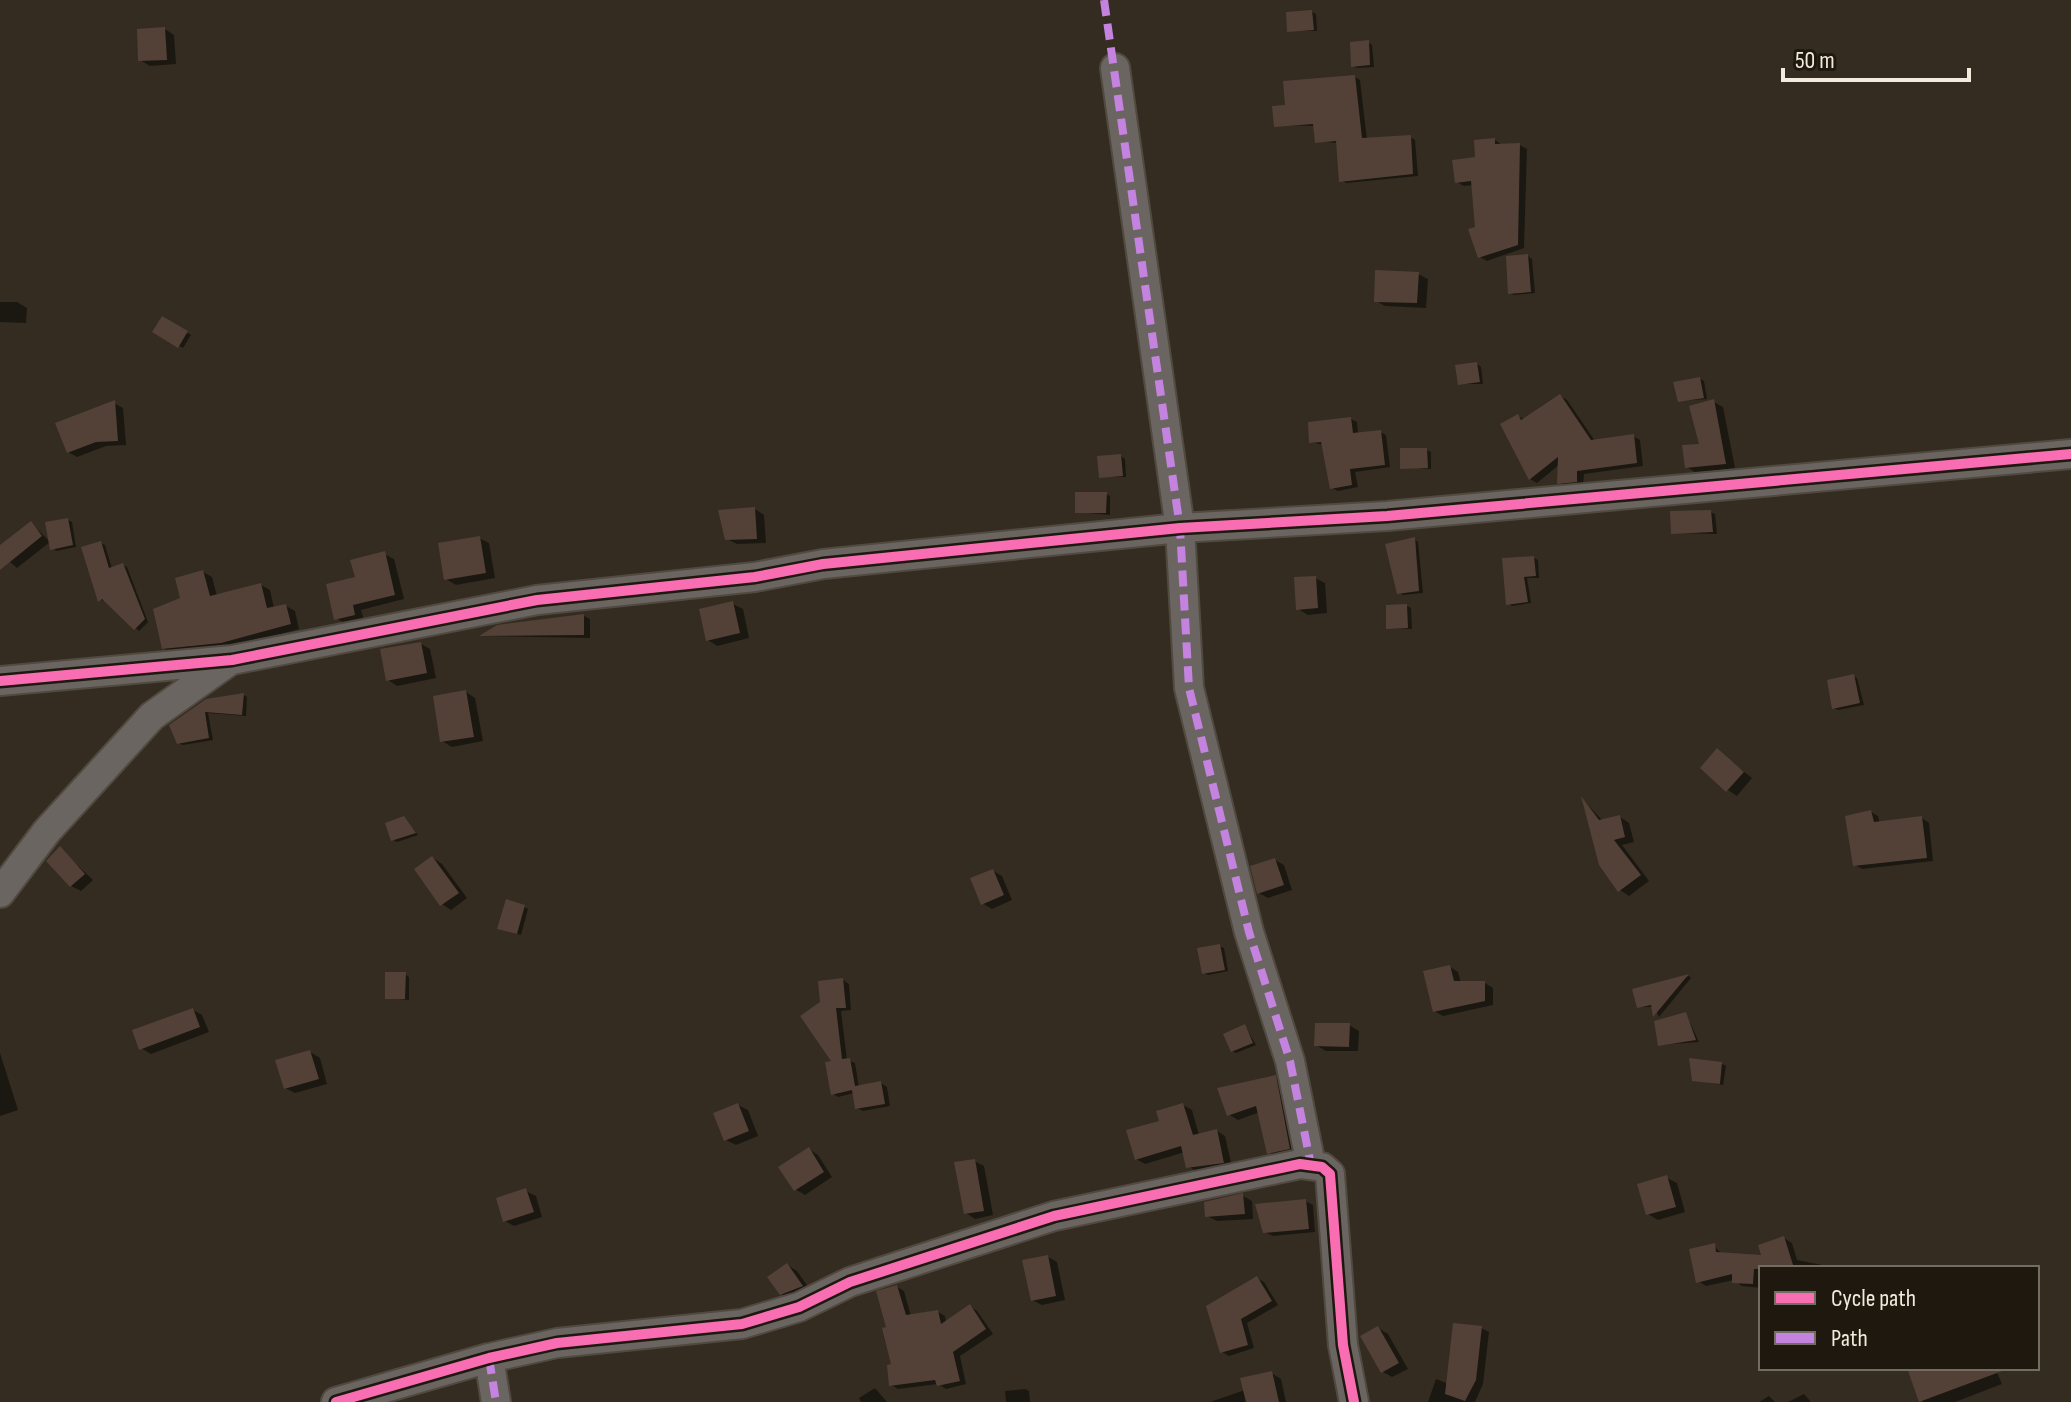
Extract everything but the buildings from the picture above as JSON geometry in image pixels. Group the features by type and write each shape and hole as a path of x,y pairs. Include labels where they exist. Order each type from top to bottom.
{"street":[{"path":"1115,68 1180,528 1189,688 1249,932 1290,1061 1311,1165"},
{"path":"0,681 232,660 537,600 755,577 823,564 1180,528 1387,516 2071,454"},
{"path":"0,893 47,831 152,716 232,660"},
{"path":"336,1402 489,1358 557,1343 742,1324 799,1307 850,1282 1054,1216 1197,1183 1300,1164 1311,1165 1330,1174 1343,1345 1354,1402"},
{"path":"489,1358 496,1402"}],"marked path":[{"path":"1104,0 1180,528 1189,688 1249,932 1290,1061 1311,1165"},
{"path":"489,1358 496,1402"}],"cycle path":[{"path":"0,681 232,660 537,600 755,577 823,564 1180,528 1387,516 2071,454"},
{"path":"336,1402 489,1358 557,1343 742,1324 799,1307 850,1282 1054,1216 1300,1164 1322,1167 1330,1174 1343,1345 1354,1402"}]}
